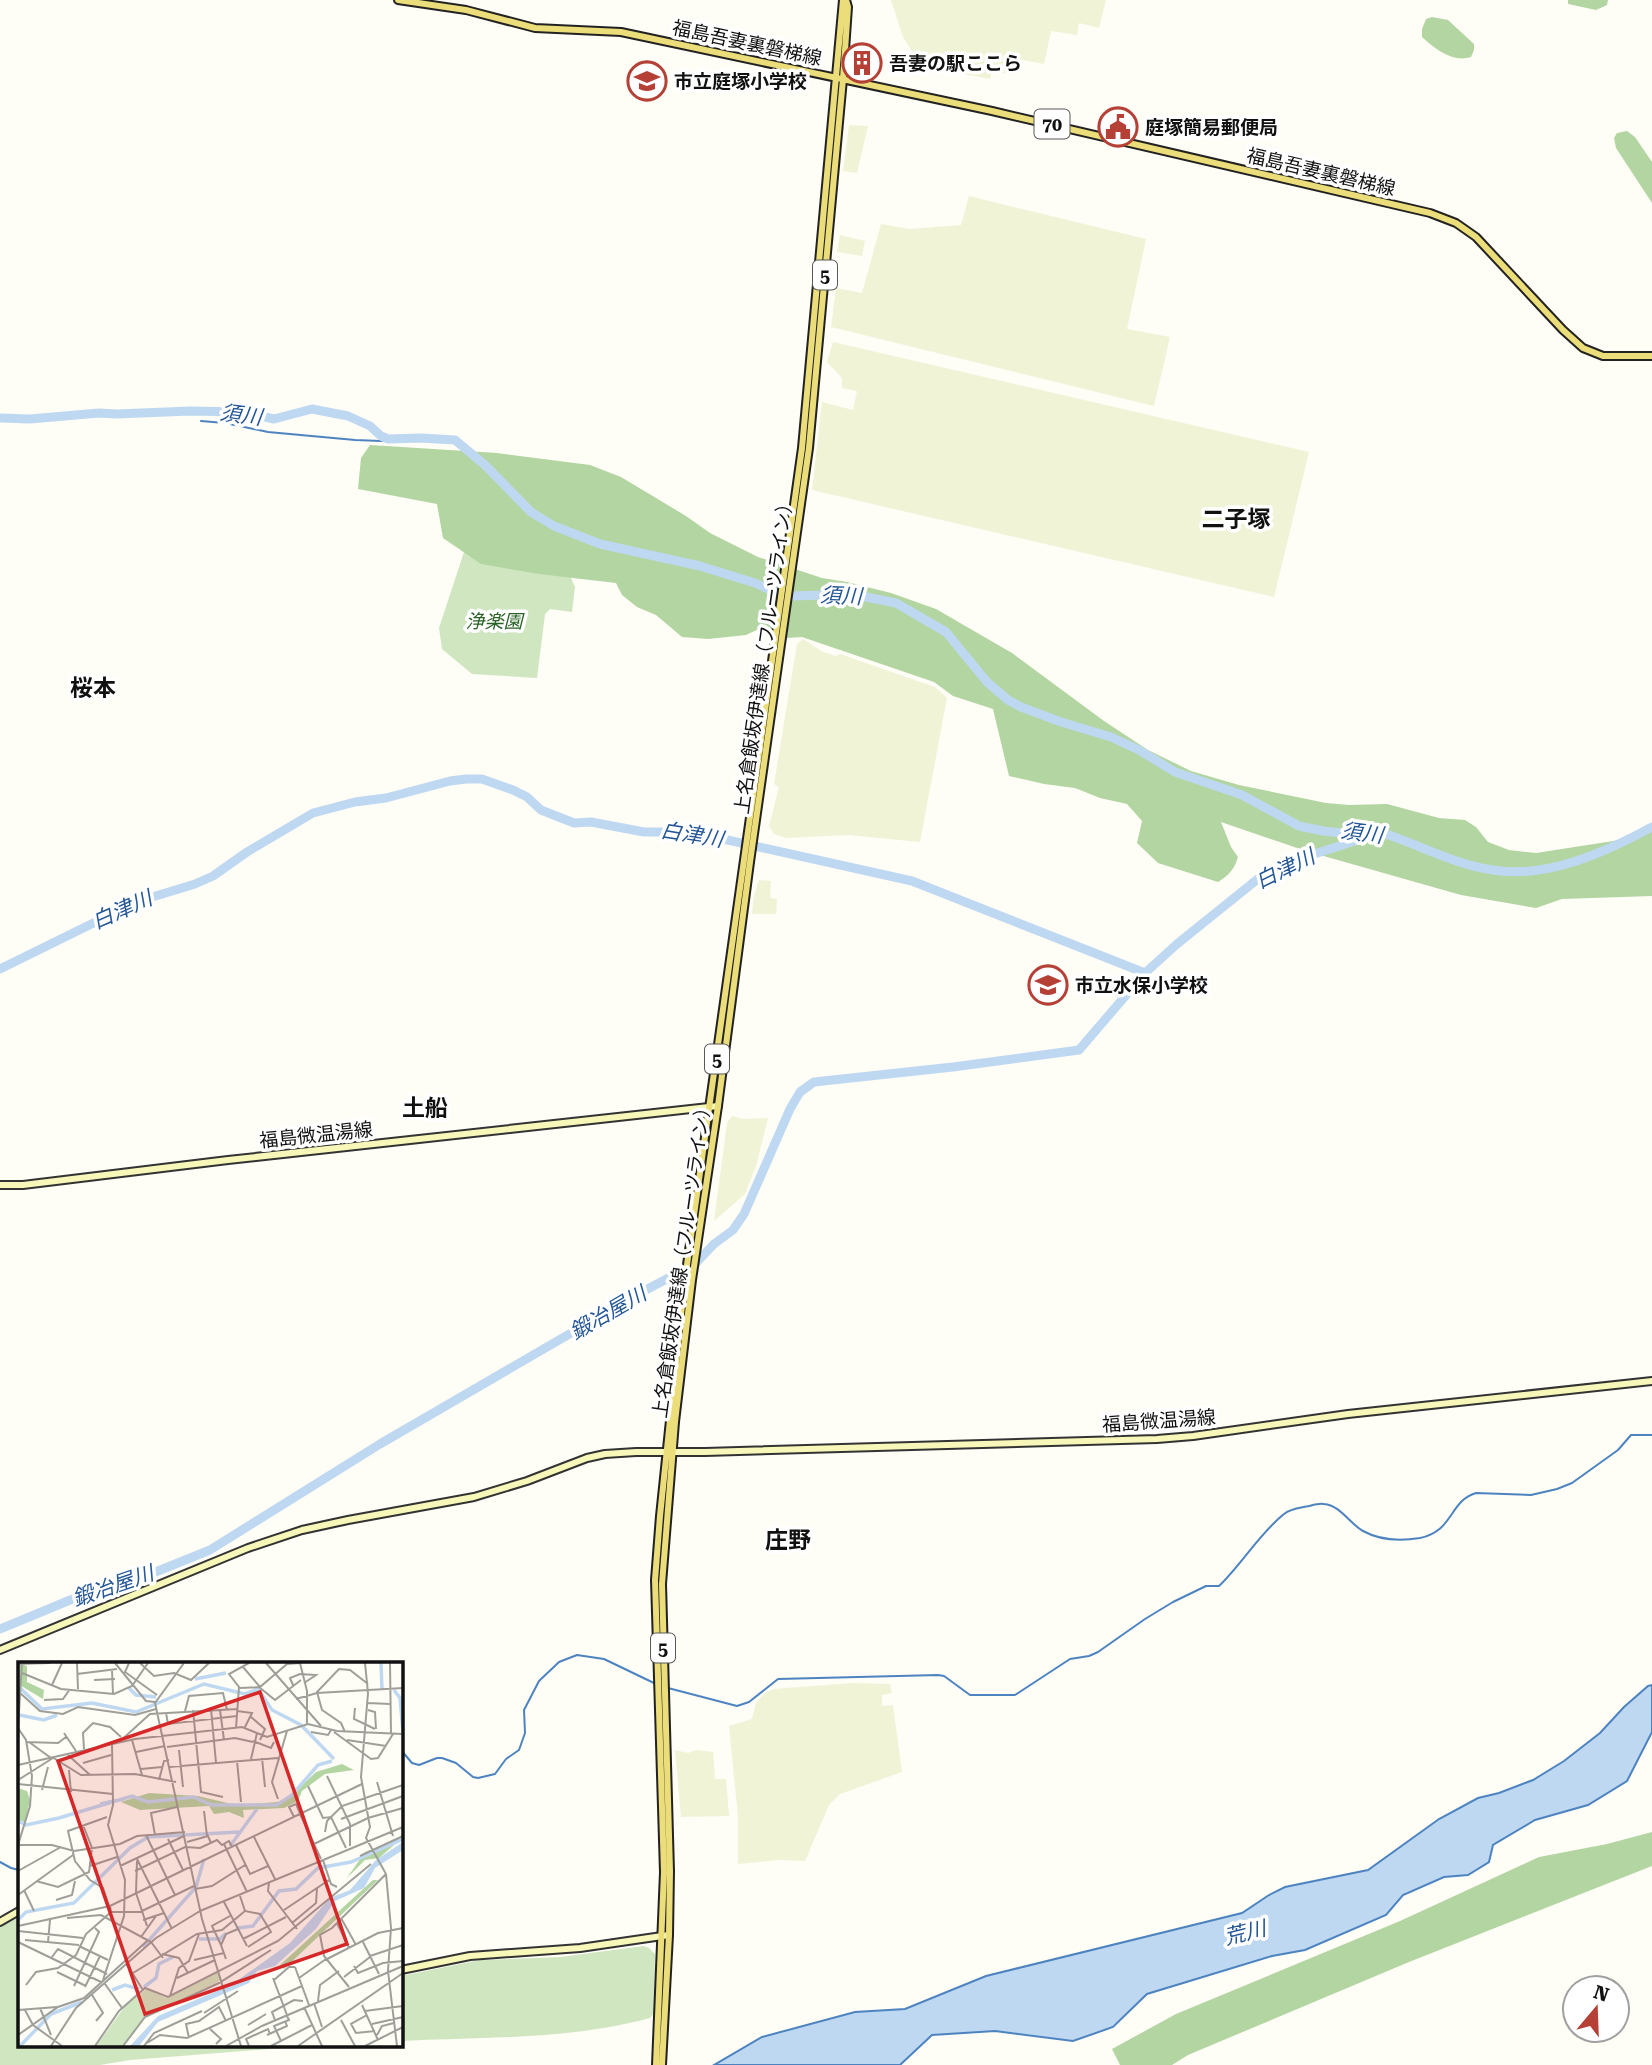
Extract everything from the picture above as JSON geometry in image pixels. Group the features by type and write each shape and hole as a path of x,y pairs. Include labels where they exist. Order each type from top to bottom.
{"main road":[{"name":"福島吾妻裏磐梯線","path":"398,0 466,10 535,28 621,32 1056,125 1445,218 1476,237 1583,348 1603,356 1652,356"},
{"name":"上名倉飯坂伊達線（フルーツライン）","path":"656,2065 666,1935 655,1580 692,1255 782,611 809,448 848,8 845,0"},
{"name":"福島微温湯線","path":"0,1185 23,1185 714,1106"},
{"name":"福島微温湯線","path":"0,1650 248,1548 289,1534 348,1520 474,1497 527,1481 587,1458 622,1452 1157,1439 1205,1435 1348,1414 1652,1381"},
{"path":"0,1922 18,1912"},
{"path":"402,1970 470,1956 580,1948 666,1935"},
{"name":"上名倉飯坂伊達線（フルーツライン）","path":"661,2021 662,2065"}],"green space":[{"path":"891,0 1106,0 1099,28 1079,23 1077,35 1051,31 1044,64 1018,59 1014,75 992,71 990,79 921,66 903,37"},
{"path":"1568,0 1608,0 1607,5 1596,10 1568,4"},
{"path":"1432,17 1448,20 1474,44 1471,57 1451,56 1438,50 1422,37 1426,19"},
{"path":"849,125 868,126 857,173 843,171"},
{"path":"1627,131 1635,137 1652,162 1652,203 1616,148 1614,138 1617,133"},
{"path":"969,196 1146,239 1127,329 1170,337 1154,406 831,327 836,288 862,293 881,224 909,229 961,225"},
{"path":"840,235 865,241 862,256 837,252"},
{"path":"833,342 1309,452 1274,597 812,490 822,402 853,410 857,391 842,388 842,378 827,362"},
{"path":"370,445 497,453 590,465 621,477 710,533 758,557 822,578 891,593 936,609 1012,653 1148,750 1191,771 1239,785 1326,803 1387,804 1439,818 1465,820 1476,827 1488,842 1509,850 1536,853 1626,839 1652,826 1652,896 1562,899 1536,908 1461,895 1306,851 1221,822 1238,857 1231,872 1218,882 1158,863 1137,843 1142,821 1127,804 1100,798 1075,788 1009,776 993,709 953,696 934,682 802,637 772,639 761,628 746,635 708,639 682,637 656,615 637,607 622,595 616,583 481,564 443,538 437,504 358,489 361,458"},
{"name":"浄楽園","path":"466,546 562,558 575,587 572,612 550,609 545,614 537,678 472,674 442,649 439,628"},
{"path":"803,639 823,652 836,656 840,654 935,687 947,698 920,842 848,835 787,838 774,834 769,826 779,787 774,784 797,644"},
{"path":"759,880 771,881 770,898 777,899 776,914 752,914"},
{"path":"732,1116 743,1119 768,1118 756,1166 745,1194 714,1221 727,1123"},
{"path":"853,1683 890,1684 892,1693 882,1695 882,1706 893,1705 902,1772 840,1794 829,1805 805,1861 778,1860 738,1864 738,1817 729,1726 752,1719 756,1703 773,1689"},
{"path":"675,1750 688,1753 696,1750 713,1752 715,1779 726,1779 729,1816 681,1817"},
{"path":"1652,1832 1652,1866 1409,1962 1188,2055 1172,2065 1120,2065 1112,2049 1176,2014 1400,1921 1539,1857"},
{"path":"18,1915 18,2048 282,2048 130,2060 100,2065 0,2065 0,1925"},
{"path":"644,1946 649,1948 655,1954 654,2013 650,2018 619,2025 558,2034 402,2041 402,1976 480,1960 560,1957"}],"water":[{"name":"荒川","path":"1652,1685 1652,1732 1627,1781 1588,1805 1535,1820 1493,1845 1489,1862 1468,1875 1444,1877 1403,1895 1386,1915 1305,1950 1272,1956 1147,1994 1113,2027 1073,2041 995,2031 932,2035 900,2065 714,2065 762,2037 855,2012 905,2009 986,1976 1242,1913 1285,1887 1368,1870 1439,1819 1478,1798 1533,1780 1564,1761 1600,1733 1624,1707"}],"waterway":[{"name":"須川","path":"0,418 30,419 99,413 190,411 243,412 274,419 312,409 348,416 370,426 388,439 455,440 485,465 531,512 554,526 600,544 700,566 794,596 851,594 896,603 946,632 987,682 1008,700 1061,722 1111,737 1175,772 1242,795 1299,826 1372,836 1386,834 1479,868 1513,872 1534,871 1576,861 1615,846 1652,827"},
{"path":"201,421 268,432 355,440 388,439"},
{"name":"白津川","path":"0,969 136,902 213,876 247,852 313,813 450,781 482,779 513,790 527,797 541,810 574,823 591,822 644,832 692,832 912,881 1145,973"},
{"name":"鍛冶屋川","path":"0,1629 111,1583 153,1573 210,1550 380,1444 640,1293 695,1264 714,1244 733,1230 744,1214 790,1109 800,1092 814,1082 1079,1050 1145,973 1259,878 1302,858 1367,837"},
{"path":"668,1688 737,1706 749,1702 778,1679 938,1675 944,1676 970,1695 1015,1695 1070,1659 1098,1652 1173,1602 1206,1586 1219,1586 1267,1531 1290,1510 1319,1504 1330,1505 1358,1528 1377,1537 1406,1540 1420,1538 1439,1529 1461,1502 1476,1493 1531,1495 1557,1489 1572,1483 1618,1450 1631,1435 1652,1435"},
{"path":"402,1751 412,1763 419,1765 442,1758 456,1763 473,1777 495,1774 506,1759 519,1750 525,1733 524,1710 539,1681 559,1662 577,1655 604,1659 656,1684"},
{"path":"0,1862 18,1870"}],"place":[{"name":"吾妻の駅ここら","path":"862,63"},
{"name":"市立庭塚小学校","path":"647,81"},
{"name":"庭塚簡易郵便局","path":"1118,127"},
{"name":"市立水保小学校","path":"1048,985"}],"district":[{"name":"二子塚","path":"1236,519"},
{"name":"桜本","path":"93,688"},
{"name":"土船","path":"425,1108"},
{"name":"庄野","path":"788,1540"}]}
